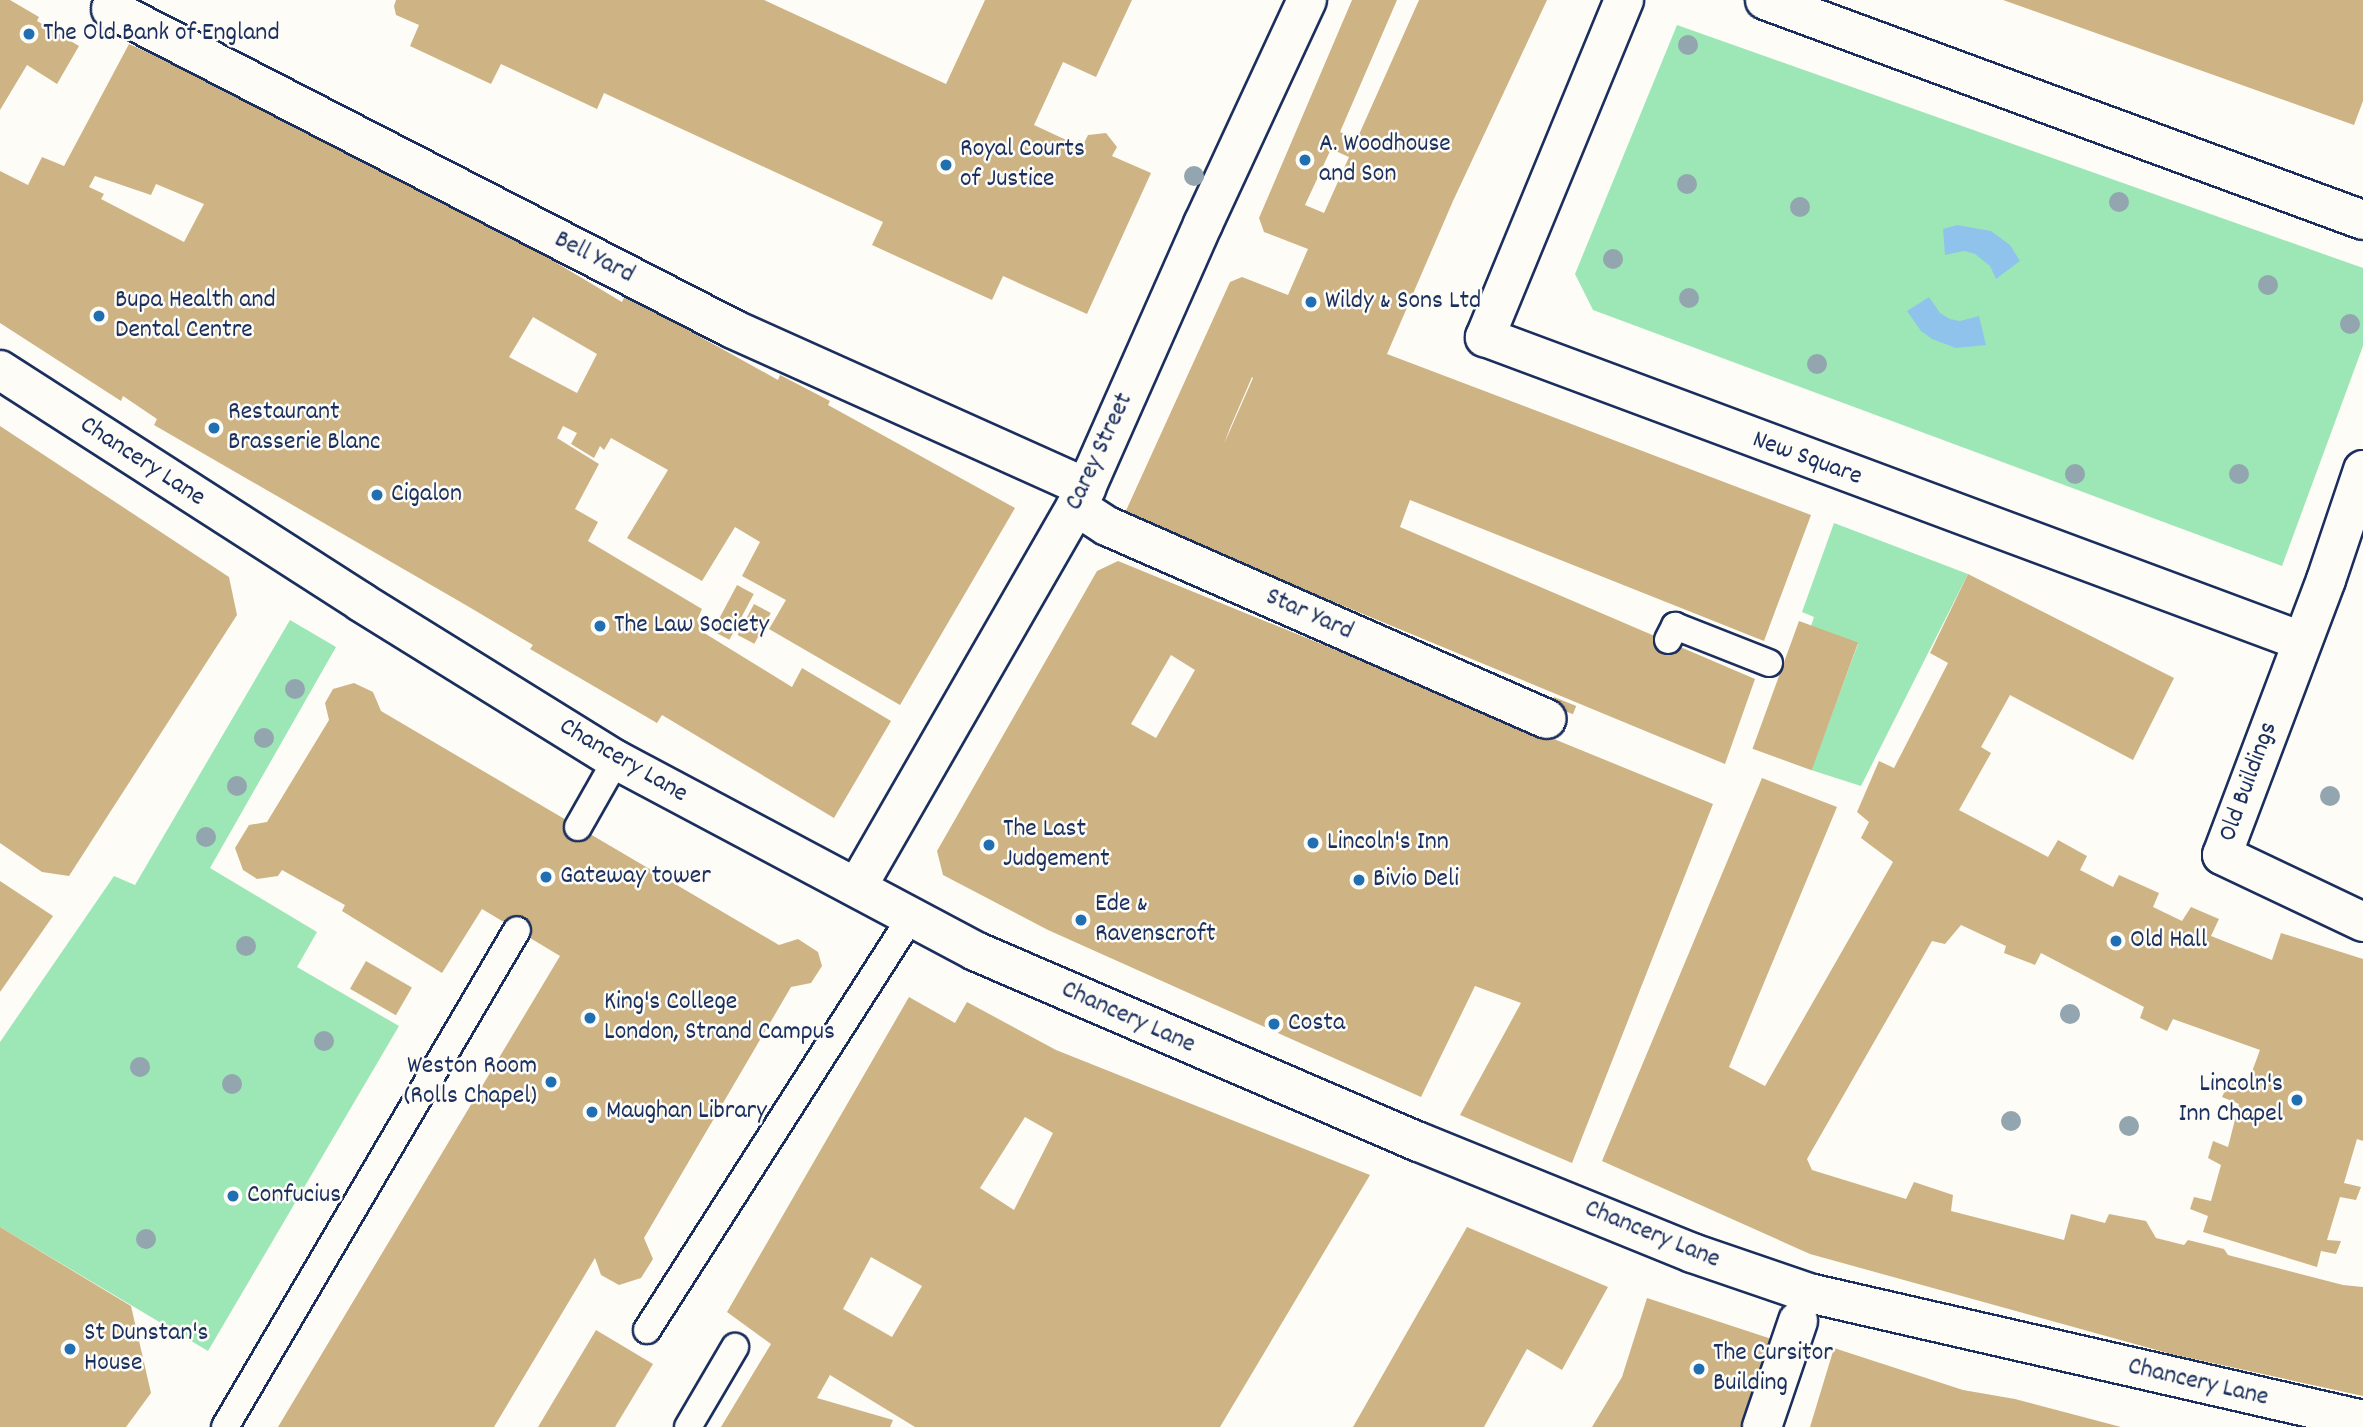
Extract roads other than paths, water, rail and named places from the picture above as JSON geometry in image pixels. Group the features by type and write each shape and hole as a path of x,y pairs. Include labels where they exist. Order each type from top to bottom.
{"street":[{"name":"Carey Street","path":"857,887 1081,497 1202,224 1307,0"},
{"name":"New Square","path":"1624,0 1485,337 2301,641"},
{"path":"1765,0 2363,220"},
{"name":"Bell Yard","path":"111,9 733,329 1081,497"},
{"name":"Chancery Lane","path":"0,370 297,561 616,760 975,951 1216,1058 1731,1266 1809,1293 2363,1420"},
{"path":"2301,641 2363,470"},
{"name":"Star Yard","path":"1081,497 1107,526 1546,719"},
{"name":"Old Buildings","path":"2301,641 2222,855 2363,922"},
{"path":"1762,1427 1798,1321"}],"lane":[{"path":"1668,640 1675,626 1769,663"},
{"path":"578,827 616,760"},
{"path":"647,1330 910,918"},
{"path":"225,1427 517,930"},
{"path":"688,1427 736,1347"}],"water":[{"path":"1957,225 1991,231 2010,245 2020,261 1996,279 1990,266 1975,254 1964,251 1945,255 1943,229"},
{"path":"1929,297 1940,313 1950,319 1960,321 1979,316 1986,345 1956,348 1932,339 1921,331 1907,311"}],"place":[{"name":"The Old Bank of England","path":"29,34"},
{"name":"A. Woodhouse and Son","path":"1305,160"},
{"name":"Royal Courts of Justice","path":"946,165"},
{"name":"Wildy & Sons Ltd","path":"1311,302"},
{"name":"Bupa Health and Dental Centre","path":"99,316"},
{"name":"Restaurant Brasserie Blanc","path":"214,428"},
{"name":"Cigalon","path":"377,495"},
{"name":"The Law Society","path":"600,626"},
{"name":"Lincoln's Inn","path":"1313,843"},
{"name":"The Last Judgement","path":"989,845"},
{"name":"Gateway tower","path":"546,877"},
{"name":"Bivio Deli","path":"1359,880"},
{"name":"Ede & Ravenscroft","path":"1081,920"},
{"name":"Old Hall","path":"2116,941"},
{"name":"King's College London, Strand Campus","path":"590,1018"},
{"name":"Costa","path":"1274,1024"},
{"name":"Weston Room (Rolls Chapel)","path":"551,1082"},
{"name":"Lincoln's Inn Chapel","path":"2297,1100"},
{"name":"Maughan Library","path":"592,1112"},
{"name":"Confucius","path":"233,1196"},
{"name":"St Dunstan's House","path":"70,1349"},
{"name":"The Cursitor Building","path":"1699,1369"}]}
